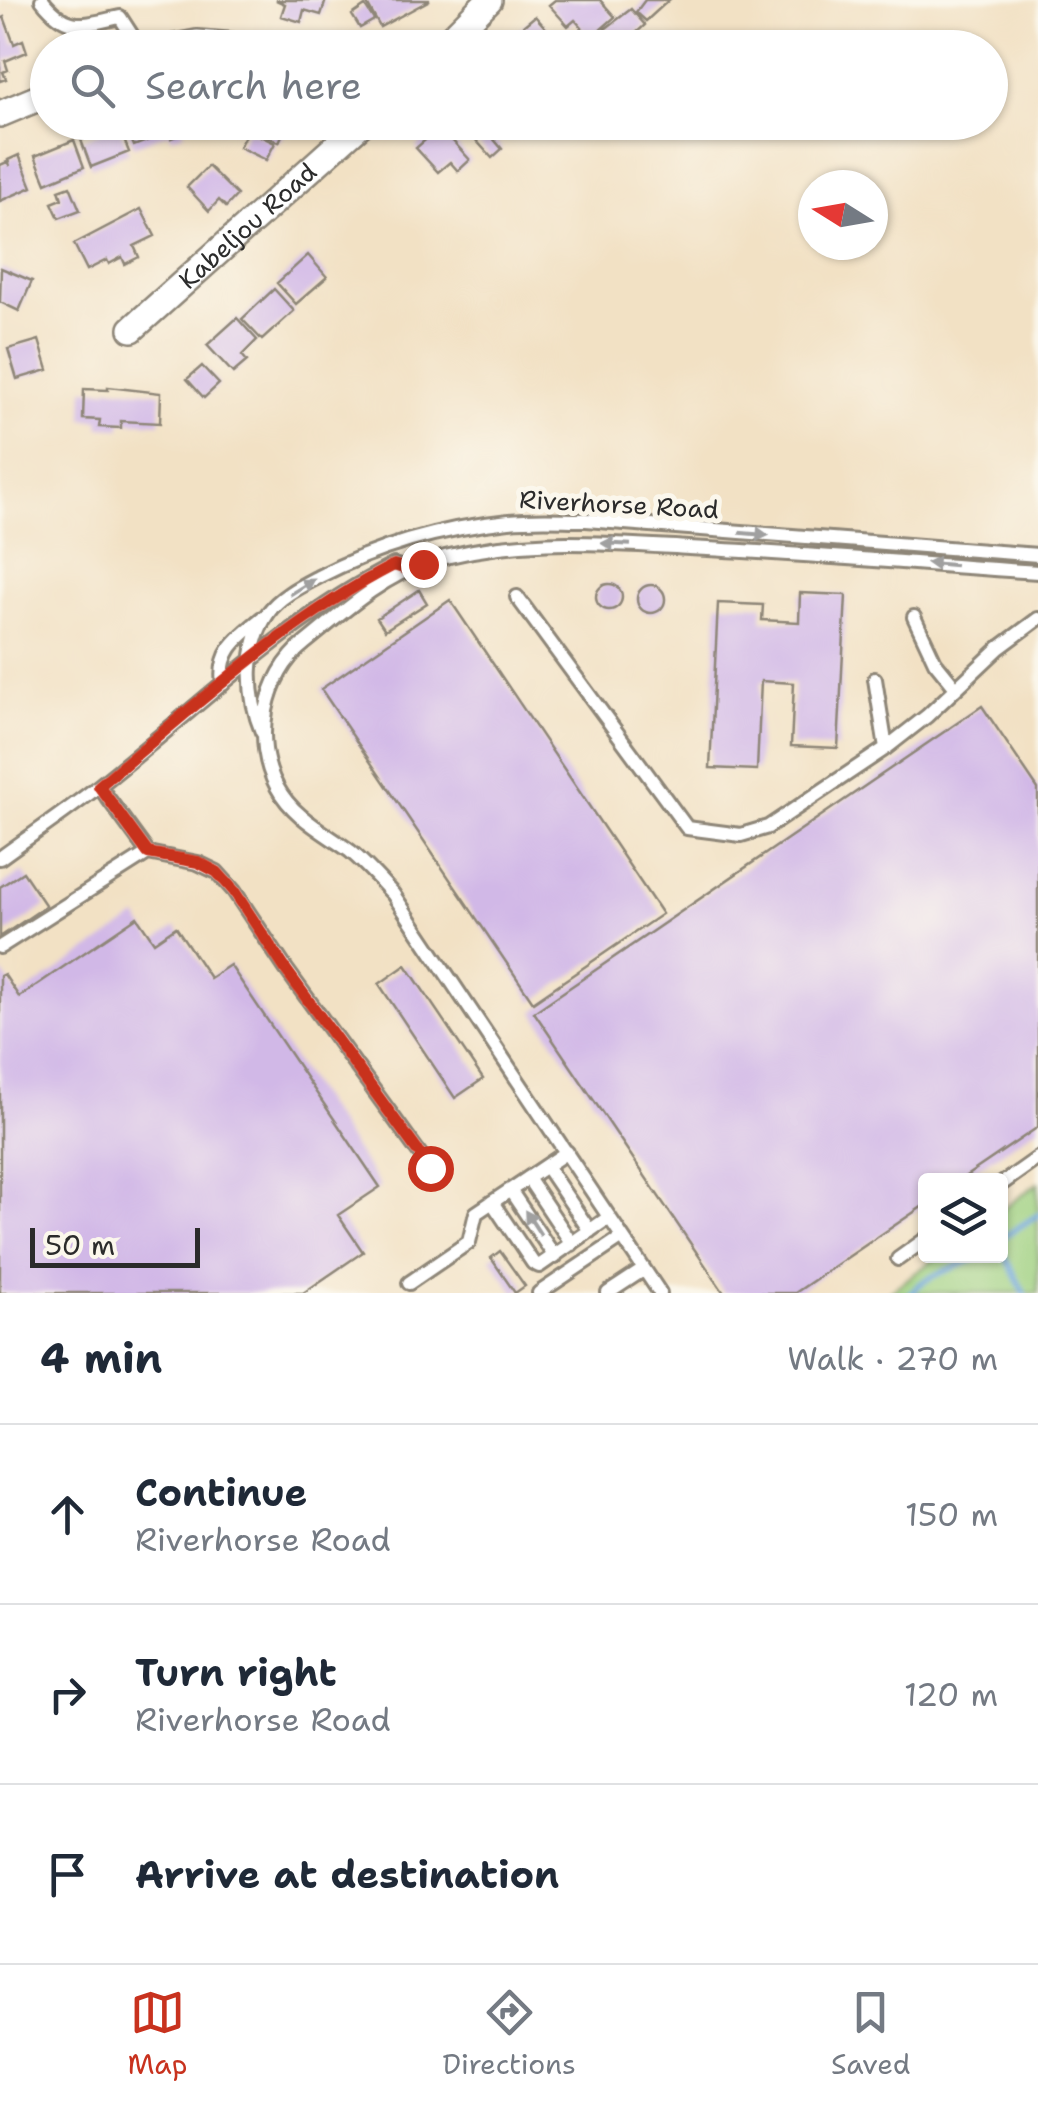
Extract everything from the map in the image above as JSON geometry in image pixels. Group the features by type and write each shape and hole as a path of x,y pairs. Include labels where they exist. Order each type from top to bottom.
{"street":[{"path":"459,30 489,0"},
{"path":"0,114 30,102"},
{"name":"Kabeljou Road","path":"132,330 343,140"}],"lane":[{"path":"42,0 63,21 76,25 120,17"},
{"path":"120,0 120,17 128,30"},
{"name":"Riverhorse Road","path":"223,684 222,661 228,648 302,586 343,564 423,535 530,520 586,520 1038,555"},
{"name":"Riverhorse Road","path":"262,732 280,673 298,648 358,601 409,570 484,549 567,542 832,555 1038,572"},
{"path":"343,564 354,586"},
{"name":"Riverhorse Road","path":"0,858 99,786 252,660 354,586 394,565 409,570"},
{"path":"516,598 689,830 741,835 760,831 886,748 999,648 1038,619"},
{"path":"266,614 252,660 252,694 267,767 284,799 298,815 365,864 393,894 660,1293"},
{"path":"914,617 935,662 956,688"},
{"path":"875,679 886,748"},
{"path":"99,786 148,853"},
{"path":"0,948 148,853 198,862 217,872 234,891 286,970 430,1168"},
{"path":"409,1283 466,1245 474,1215 567,1152"},
{"path":"1008,1179 1038,1158"},
{"path":"546,1166 590,1231"},
{"path":"528,1178 572,1244"},
{"path":"510,1190 555,1256"},
{"path":"492,1202 533,1264 542,1265 608,1218"},
{"path":"539,1293 620,1238"},
{"path":"898,1259 918,1245"},
{"path":"608,1293 643,1270"}],"green space":[{"path":"1038,1183 1038,1293 888,1293 929,1263 1008,1263 1008,1206"}],"building":[{"path":"276,0 326,0 321,15 304,10 301,22 281,16 285,4"},
{"path":"365,0 430,0 380,27"},
{"path":"555,0 600,0 615,17 600,30 584,30 575,20 568,26 549,5"},
{"path":"645,0 669,0 646,21 636,12"},
{"path":"365,6 374,20 360,28 352,15"},
{"path":"631,9 645,25 640,30 605,29"},
{"path":"535,16 547,30 518,30"},
{"path":"4,17 14,44 23,40 27,52 5,61 6,79 0,81 0,19"},
{"path":"74,140 84,167 46,183 35,156"},
{"path":"81,140 124,140 129,152 91,167"},
{"path":"243,140 275,143 266,160 239,147"},
{"path":"425,140 452,140 470,160 458,171 450,162 438,172 416,148"},
{"path":"476,140 494,140 502,149 492,158"},
{"path":"19,155 32,187 0,201 0,165 7,162 10,166 8,160"},
{"path":"208,166 237,195 226,207 219,200 209,211 187,187"},
{"path":"70,186 80,210 59,218 52,203 62,199 59,190"},
{"path":"141,209 155,236 134,246 139,257 125,264 122,257 109,264 107,260 87,270 74,244"},
{"path":"308,255 327,277 296,304 277,283"},
{"path":"1,268 32,281 19,311 0,302"},
{"path":"274,289 294,311 262,340 242,319"},
{"path":"237,318 257,340 242,355 247,361 233,373 207,345"},
{"path":"39,340 48,370 17,379 8,349"},
{"path":"202,366 219,384 204,398 187,379"},
{"path":"108,387 161,393 160,423 121,421 121,428 99,427 100,420 83,419 84,389"},
{"path":"609,584 618,588 622,597 618,606 609,610 600,606 596,597 600,588"},
{"path":"651,585 661,589 665,599 661,609 651,613 641,609 637,599 641,589"},
{"path":"419,590 427,603 385,630 377,618"},
{"path":"800,593 846,595 838,748 791,746 794,683 761,681 757,770 710,768 718,603 763,605 762,620 799,622"},
{"path":"450,600 662,914 533,1002 321,689"},
{"path":"982,706 1038,789 1038,1127 970,1173 918,1173 918,1209 795,1293 724,1293 534,1012"},
{"path":"23,872 46,906 0,937 0,887"},
{"path":"137,917 154,942 176,927 210,978 230,965 380,1187 338,1215 363,1252 303,1293 0,1293 0,976 4,974 19,997"},
{"path":"406,965 483,1079 455,1098 379,984"},
{"path":"500,1251 525,1286 515,1293 491,1258"}],"waterway":[{"path":"1008,1234 1038,1215"},
{"path":"1008,1262 1024,1293"},
{"path":"910,1293 934,1276 964,1263"}],"route":[{"path":"423,564 409,570 394,565 342,593 268,646 99,786 148,853 198,862 217,872 234,891 286,970 430,1168"}]}
